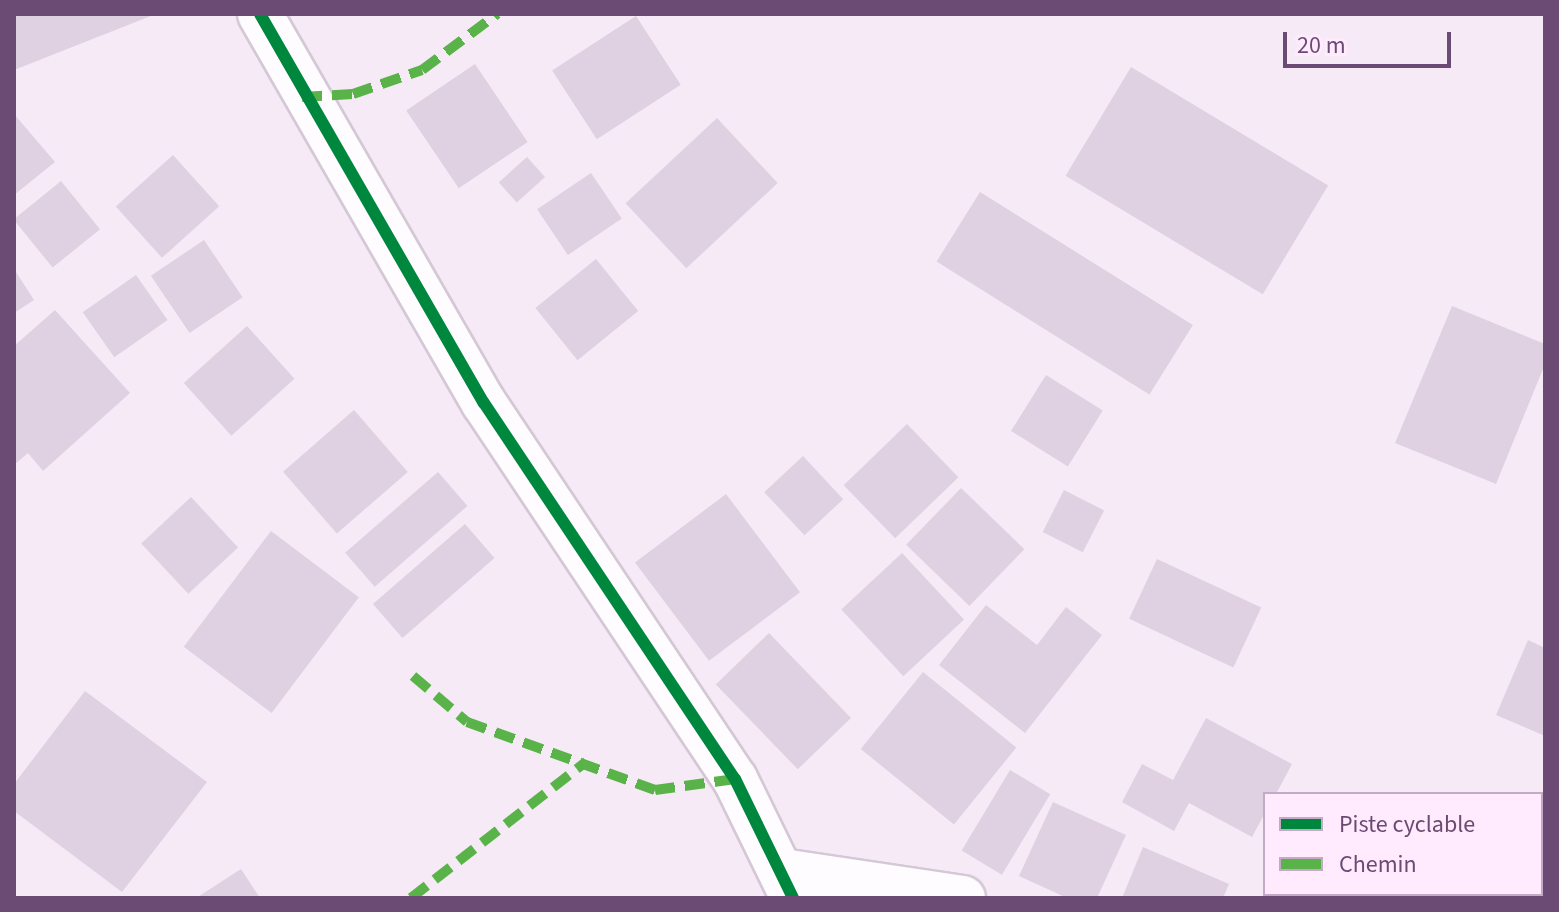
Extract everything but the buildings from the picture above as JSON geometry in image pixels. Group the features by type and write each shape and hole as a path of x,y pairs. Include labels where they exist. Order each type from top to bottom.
{"street":[{"path":"260,14 484,403 735,779 788,885 963,898"}],"marked path":[{"path":"302,97 353,94 422,70 497,14"},
{"path":"413,676 467,722 655,790 735,779"},
{"path":"411,898 586,762"}],"cycle path":[{"path":"260,14 484,403 735,779 793,898"}]}
